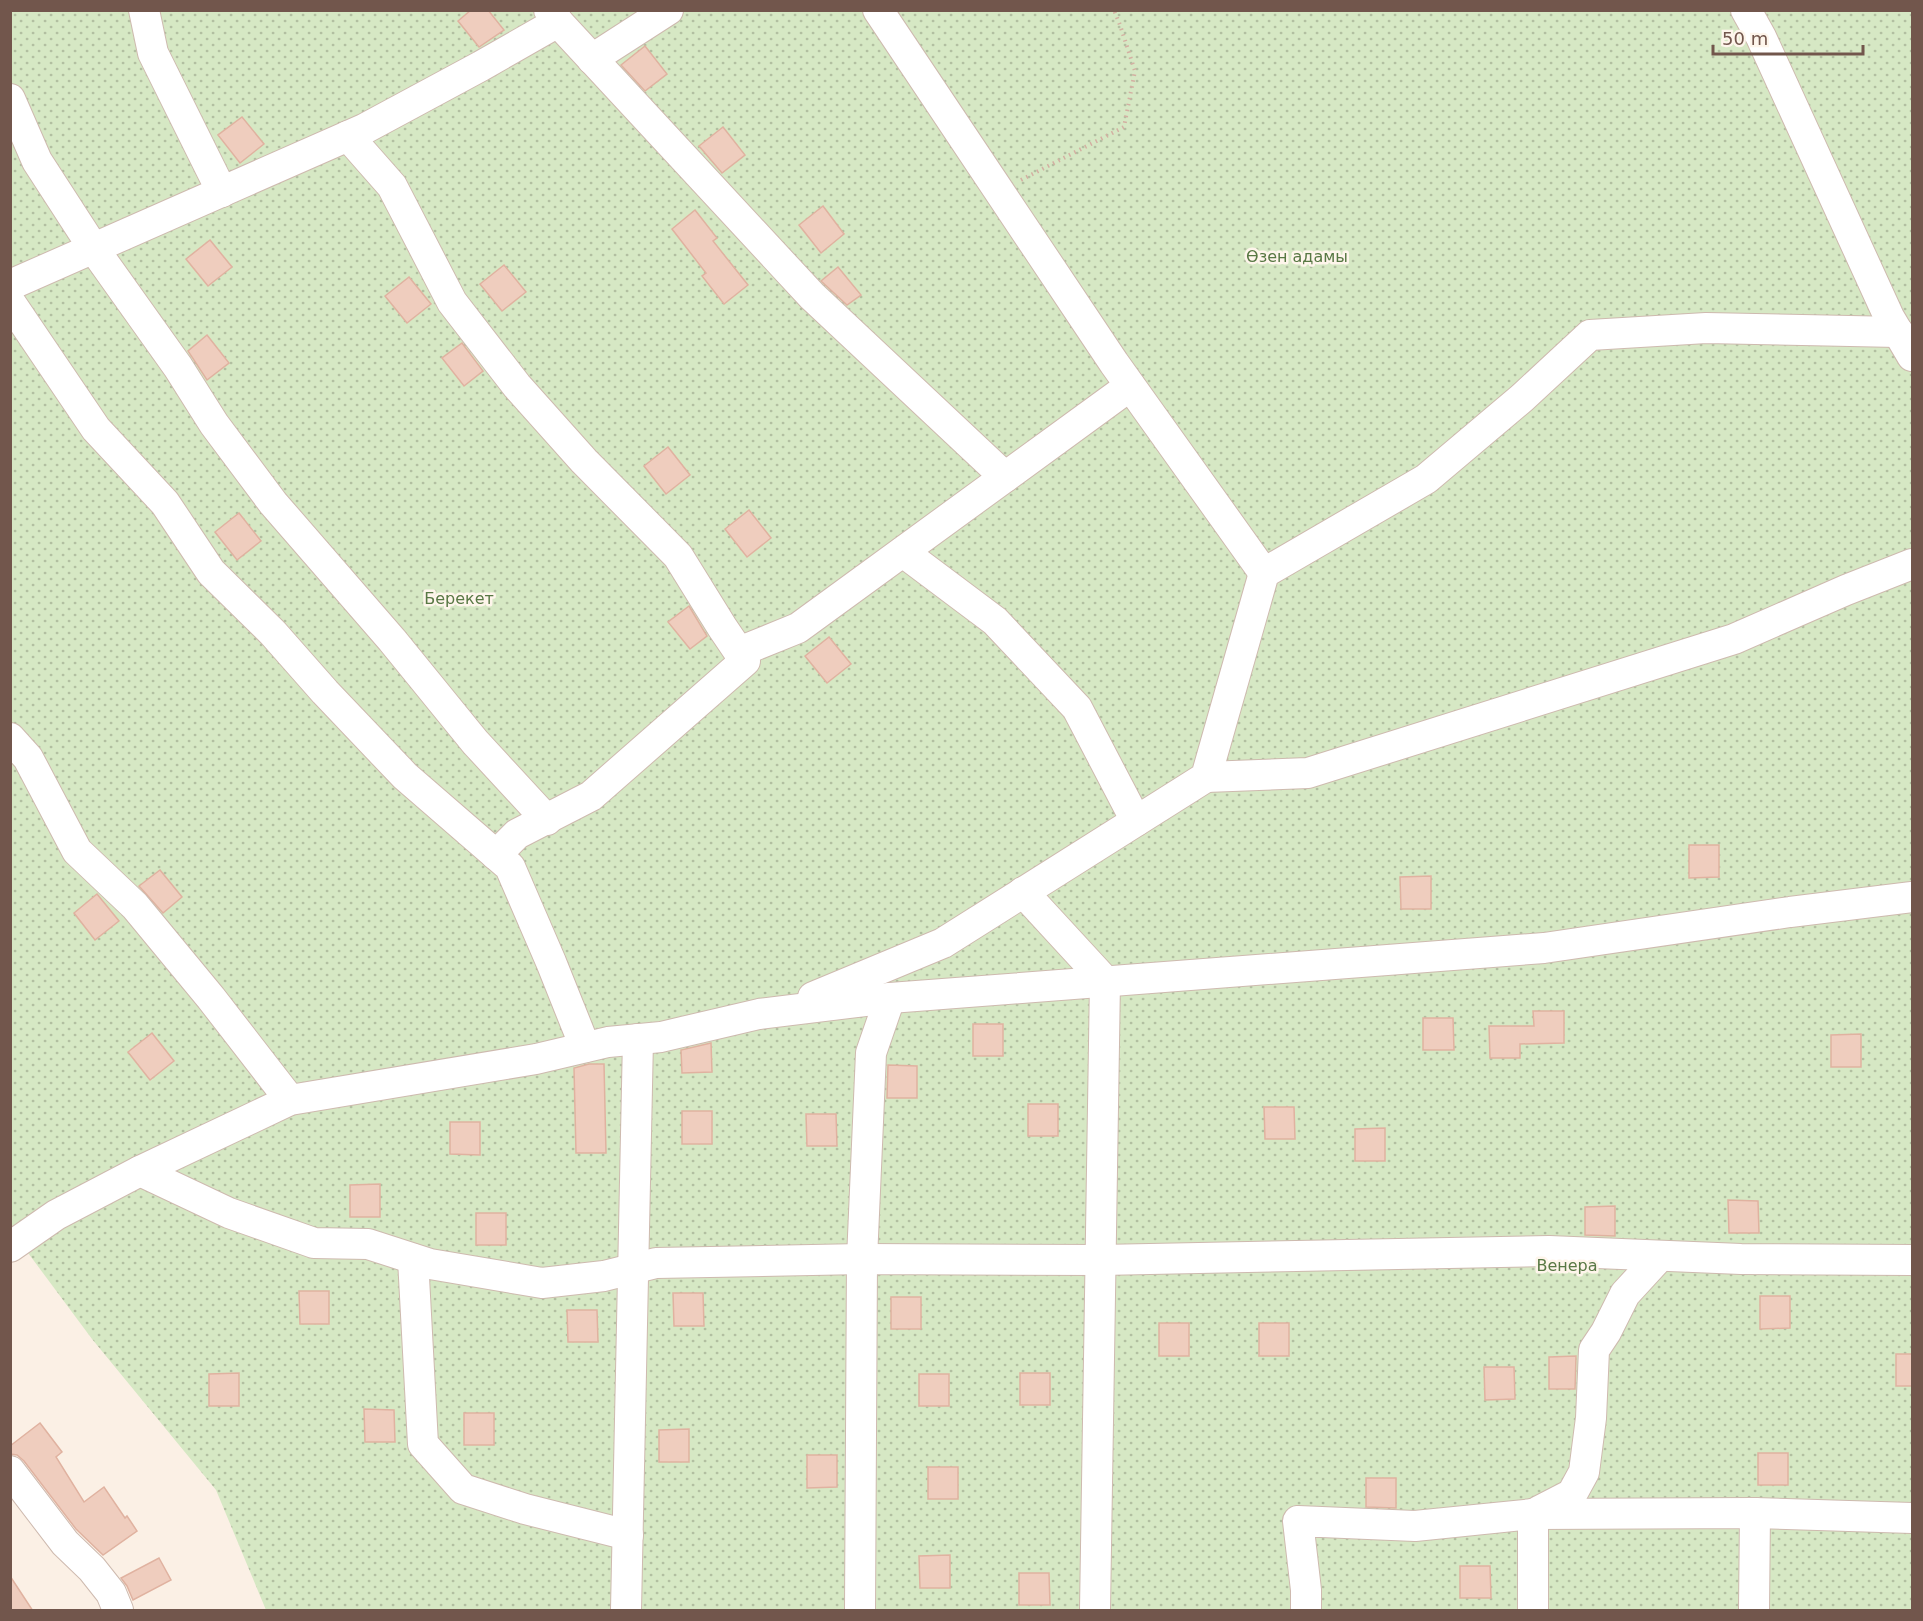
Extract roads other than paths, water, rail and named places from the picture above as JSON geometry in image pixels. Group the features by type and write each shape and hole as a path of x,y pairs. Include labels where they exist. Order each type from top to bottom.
{"street":[{"path":"144,10 153,53 222,192"},
{"path":"592,58 668,10"},
{"path":"878,10 1130,386 1264,573"},
{"path":"1746,10 1761,37 1889,317 1905,344"},
{"path":"10,285 348,136 481,66 554,16 812,296 1005,477"},
{"path":"10,99 37,160 94,249 178,368 213,424 273,503 392,640 475,742 547,820"},
{"path":"348,136 392,186 452,302 517,386 584,461 678,556 742,656"},
{"path":"10,302 96,429 165,503 211,572 273,633 325,692 405,776 510,867 585,1047"},
{"path":"1206,777 1264,573 1426,479 1522,398 1590,335 1706,328 1905,344"},
{"path":"496,855 517,834 591,796 742,656 798,628 1130,386"},
{"path":"903,552 995,621 1077,708 1136,821"},
{"path":"774,1012 943,943 1206,777 1308,773 1734,639 1912,564"},
{"path":"10,738 27,758 77,851 135,906 211,998 290,1100"},
{"path":"1023,892 1106,981 1095,1611"},
{"path":"10,1247 56,1215 140,1171 290,1100 536,1059 608,1042 661,1037 774,1012 890,998 1544,948 1912,897"},
{"path":"860,1611 862,1259 871,1053 890,998"},
{"path":"626,1611 638,1039"},
{"path":"140,1171 229,1213 314,1243 368,1244 430,1264 542,1283 604,1276 656,1263 862,1259 1101,1260 1549,1251 1741,1259 1912,1260"},
{"path":"1533,1514 1572,1494 1584,1472 1591,1418 1594,1350 1625,1294 1660,1256"},
{"path":"413,1259 423,1444 462,1489 525,1509 627,1535"},
{"path":"10,1471 65,1543 92,1569 111,1593 118,1611"},
{"path":"1754,1611 1755,1513"},
{"path":"1306,1611 1306,1590 1298,1521 1415,1526 1533,1514 1755,1513 1912,1518"},
{"path":"1533,1514 1533,1611"}],"park label":[{"name":"Өзен адамы","path":"1297,256"},
{"name":"Берекет","path":"459,598"},
{"name":"Венера","path":"1567,1265"}]}
